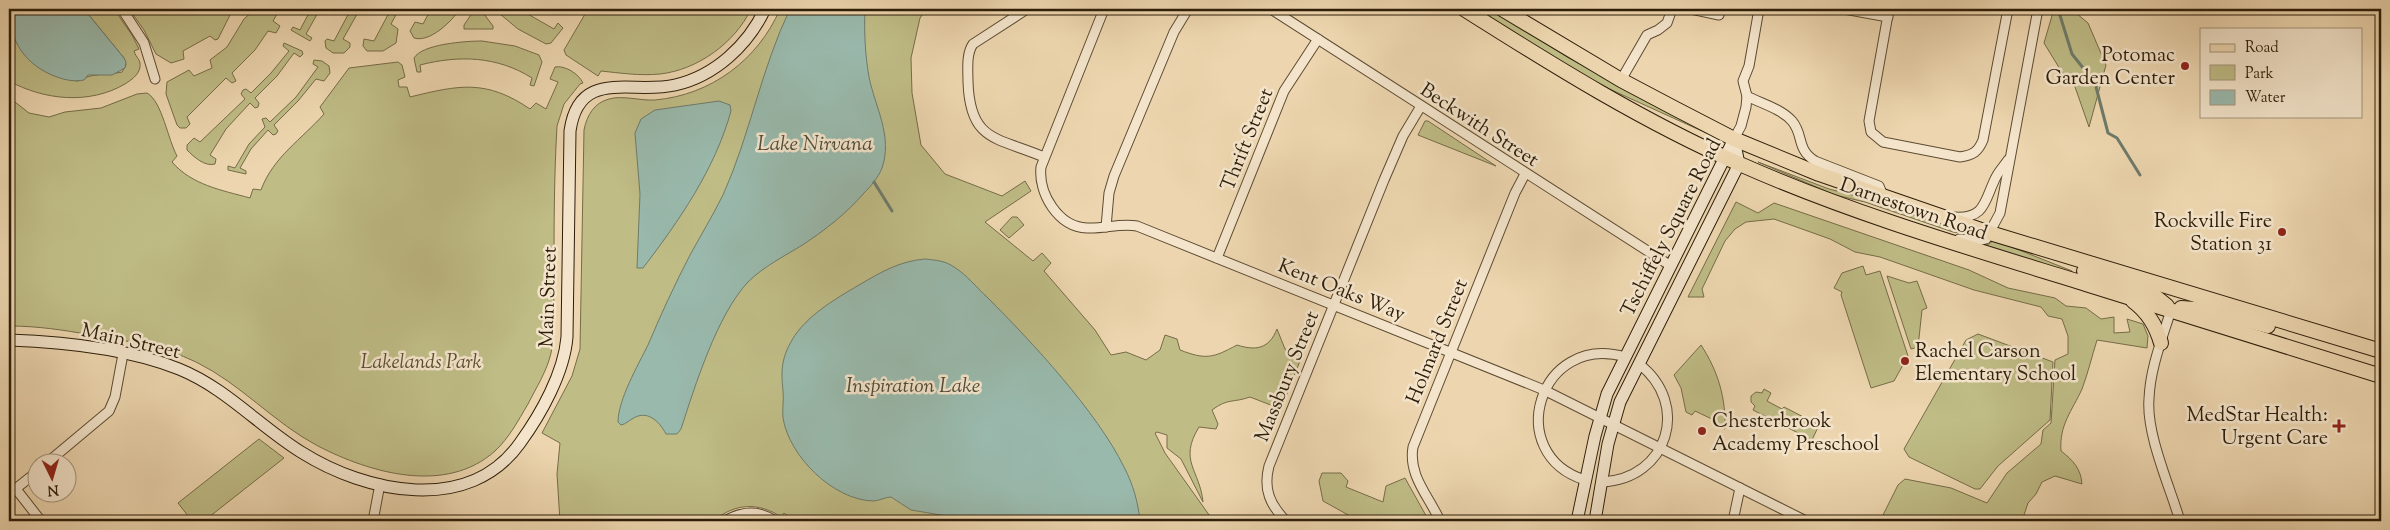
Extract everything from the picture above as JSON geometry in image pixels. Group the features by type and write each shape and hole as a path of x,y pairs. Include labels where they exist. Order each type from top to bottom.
{"main road":[{"name":"Darnestown Road","path":"1464,9 1571,77 1649,120 1739,164 1810,194 1934,237 2381,376"},
{"name":"Darnestown Road","path":"1502,9 1621,80 1734,139 1819,174 1990,233 2381,351"},
{"path":"2056,253 2075,268 2151,293 2171,310 2194,308 2268,326 2298,326"},
{"path":"2129,297 2143,308 2158,329 2161,343"}],"street":[{"path":"122,9 144,43 155,79"},
{"name":"Main Street","path":"9,340 44,341 123,354 167,364 194,376 221,392 302,453 330,467 380,484 412,490 438,490 460,486 488,474 518,446 552,387 562,364 566,346 570,131 574,114 580,104 591,93 605,87 666,87 696,77 713,68 741,46 754,30 765,9"},
{"path":"1027,9 973,44 968,63 970,96 974,117 981,130 1044,156"},
{"name":"Kent Oaks Way","path":"1104,9 1044,156 1041,172 1041,184 1057,213 1067,221 1083,228 1137,226 1544,390 1806,521"},
{"path":"1106,227 1109,193 1114,176 1174,32 1188,9"},
{"name":"Beckwith Street","path":"1271,9 1670,266"},
{"path":"1621,80 1647,34 1658,30 1667,23 1672,9"},
{"path":"1691,9 1719,14 1720,9"},
{"path":"1734,139 1741,126 1747,96 1743,81 1749,66 1759,9"},
{"path":"1844,9 1889,13 1869,121 1871,132 1883,142 1960,157 1971,155 1979,150 1983,140 2008,9"},
{"path":"1934,237 1982,241 1990,233 2000,213 2038,9"},
{"name":"Thrift Street","path":"1217,258 1284,91 1318,39"},
{"path":"1747,96 1787,116 1794,123 1803,151 1807,156 1815,161 1879,186 1884,198"},
{"name":"Massbury Street","path":"1286,521 1276,510 1267,493 1267,473 1398,146 1421,106"},
{"name":"Tschiffely Square Road","path":"1577,521 1600,417 1625,357 1734,139"},
{"name":"Tschiffely Square Road","path":"1595,521 1613,424 1620,402 1739,164 1734,139"},
{"path":"1938,216 1965,218 1978,213 1984,206 1995,177 2010,158"},
{"name":"Holmard Street","path":"1440,521 1415,475 1412,452 1450,352 1515,193 1525,174"},
{"path":"2171,310 2151,383 2149,413 2153,435 2180,521"},
{"path":"1585,480 1559,466 1542,441 1538,412 1544,390 1556,372 1579,357 1598,353 1625,357"},
{"path":"60,452 109,410 115,397 123,354"},
{"path":"1602,482 1618,481 1638,472 1649,463 1660,448 1667,428 1666,401 1653,377 1639,364"},
{"path":"28,479 12,491 41,521"},
{"path":"373,521 380,484"},
{"path":"1733,521 1740,488"},
{"path":"725,521 740,514 753,513 765,515 775,521"}],"green space":[{"path":"84,9 114,9 139,49 134,51 140,64 139,70 134,77 111,91 97,95 67,98 37,92 9,81 9,22 13,35 25,55 33,63 53,75 78,81 94,75 122,72 126,65 124,58"},
{"path":"129,9 188,9 194,12 196,9 233,9 218,39 215,40 210,36 183,51 184,59 171,63 156,54 144,30"},
{"path":"255,9 280,9 273,21 280,26 276,33 268,31 255,50 232,73 236,81 232,83 226,78 187,117 190,124 186,128 180,128 177,125 166,94 167,82 189,70 194,76 212,68 210,60 227,47 244,19"},
{"path":"311,9 320,9 306,34 312,38 310,41 291,30 293,27 300,30"},
{"path":"351,9 360,9 343,39 350,43 350,47 344,53 333,53 326,48 325,41 327,39 334,41"},
{"path":"391,9 399,9 391,24 398,29 396,43 383,51 367,51 363,46 364,39 374,41"},
{"path":"431,9 460,9 440,30 427,37 414,38 410,31 415,22 423,24"},
{"path":"475,9 481,10 493,26 493,29 464,29 464,25"},
{"path":"494,9 519,9 554,29 558,23 563,28 551,43 546,44 518,29"},
{"path":"588,9 751,9 735,33 725,43 701,61 688,67 653,75 601,71 598,76 566,55 564,50"},
{"path":"780,9 927,9 920,18 911,58 912,93 921,145 945,174 1002,196 1025,181 1031,191 985,222 1033,261 1042,253 1051,263 1044,271 1095,330 1111,355 1126,352 1146,360 1160,350 1165,335 1177,339 1180,350 1196,355 1209,356 1222,353 1237,345 1250,348 1261,347 1270,341 1277,329 1285,349 1302,356 1281,409 1250,397 1231,401 1212,410 1218,424 1216,429 1199,427 1190,449 1190,457 1203,502 1181,459 1167,448 1167,435 1155,433 1165,453 1212,519 1218,521 794,521 784,513 781,517 764,509 747,507 730,511 714,521 560,521 557,474 560,443 542,433 572,376 580,349 584,130 587,119 599,103 609,99 655,100 676,97 695,91 713,82 730,72 746,59 771,27"},
{"path":"1476,9 1491,9 1567,57 1715,137 1594,82"},
{"path":"2054,9 2071,9 2088,23 2106,65 2089,127 2074,84 2063,74 2044,43"},
{"path":"482,41 515,46 539,55 542,62 534,86 530,85 532,78 519,71 505,65 478,59 449,60 420,65 421,72 417,72 414,58 426,49 445,44"},
{"path":"284,43 302,51 303,54 300,57 294,53 277,76 255,98 259,103 258,107 255,108 250,103 226,129 210,155 216,159 215,164 207,164 196,158 187,150 187,145 194,138 200,142 245,99 241,94 243,90 246,89 251,93 271,73 289,51 283,46"},
{"path":"314,60 322,61 329,66 330,73 324,81 316,79 298,101 274,125 278,131 276,134 273,135 268,130 251,149 240,168 246,171 246,174 228,170 228,166 235,168 249,144 265,127 262,119 266,118 270,122 296,97 318,67 313,64"},
{"name":"Lakelands Park","path":"398,62 402,65 405,77 398,80 399,87 407,87 410,97 443,90 472,87 500,93 530,109 536,103 546,109 558,82 550,79 555,67 563,67 571,71 583,83 580,84 564,104 557,126 554,202 554,325 551,353 544,373 509,435 495,451 475,465 454,473 431,476 384,471 339,456 302,437 228,381 183,356 145,345 71,331 9,326 9,101 15,102 29,113 49,117 65,112 101,108 137,94 147,93 152,97 161,112 177,156 172,162 189,176 208,186 250,198 253,189 261,190 266,178 280,158 324,114 320,107 349,68"},
{"path":"1425,121 1428,121 1496,166 1418,135"},
{"path":"1758,162 1829,189 1868,199 1973,235 1953,232 1865,202 1835,195"},
{"path":"1736,202 1758,213 1774,203 1969,270 2008,288 2055,298 2066,306 2086,308 2101,319 2114,317 2114,333 2130,332 2127,319 2143,324 2148,336 2147,348 2097,340 2082,389 2064,426 2061,451 2076,465 2082,484 2055,476 2042,482 2036,494 2028,503 2024,515 2015,521 1880,521 1898,485 1905,479 1951,488 1987,503 2007,473 2041,444 2043,430 2051,423 2055,360 2068,354 2068,336 2062,319 2048,316 2041,307 1974,290 1880,257 1855,252 1830,239 1774,219 1746,222 1735,229 1725,241 1702,289 1704,297 1688,297"},
{"path":"1012,217 1017,217 1024,225 1009,238 1000,230"},
{"path":"1994,240 2072,271 2072,273 1981,245 1989,244"},
{"path":"1863,266 1866,275 1880,271 1908,356 1894,381 1871,388 1841,295 1842,292 1834,288 1842,273"},
{"path":"1887,276 1909,283 1917,281 1927,308 1922,310 1918,347 1911,349"},
{"path":"1978,334 2053,362 2050,420 1998,466 1980,489 1975,489 1909,457 1904,449 1966,340"},
{"path":"1701,345 1720,385 1724,406 1725,429 1714,426 1716,421 1695,411 1692,415 1686,412 1681,388 1674,375"},
{"path":"1764,389 1771,393 1767,401 1782,409 1784,407 1819,425 1812,440 1753,410 1755,406 1751,402 1751,396 1756,392 1762,393"},
{"path":"259,439 284,458 204,521 192,521 178,503"},
{"path":"1322,473 1341,473 1348,481 1346,487 1383,502 1386,486 1405,478 1429,521 1359,521 1323,501 1319,481"}],"water":[{"path":"9,9 84,9 124,58 126,62 125,68 112,75 88,75 84,80 77,81 63,79 46,72 36,66 21,51 12,32"},
{"name":"Lake Nirvana","path":"790,9 865,9 865,43 869,77 884,133 885,156 882,168 872,185 843,214 812,239 761,271 748,282 737,296 726,313 708,352 681,429 677,434 666,434 656,421 643,415 637,416 621,425 618,422 619,413 625,393 679,277 723,195 741,149 771,55"},
{"path":"719,101 730,105 731,111 716,153 706,174 682,213 643,268 637,268 640,194 635,133 641,119 655,110"},
{"name":"Inspiration Lake","path":"925,259 948,263 963,274 1024,335 1081,401 1098,424 1124,467 1135,493 1140,521 959,521 947,516 911,510 891,497 873,501 858,499 843,493 829,484 804,461 794,447 783,418 783,365 792,340 805,323 840,296 891,268 907,262"}],"waterway":[{"path":"2058,9 2072,54 2095,83 2108,133 2117,138 2140,175"},
{"path":"874,182 892,211"}],"place":[{"name":"Potomac Garden Center","path":"2185,66"},
{"name":"Rockville Fire Station 31","path":"2282,232"},
{"name":"Rachel Carson Elementary School","path":"1905,361"},
{"name":"MedStar Health: Urgent Care","path":"2339,426"},
{"name":"Chesterbrook Academy Preschool","path":"1702,431"}]}
